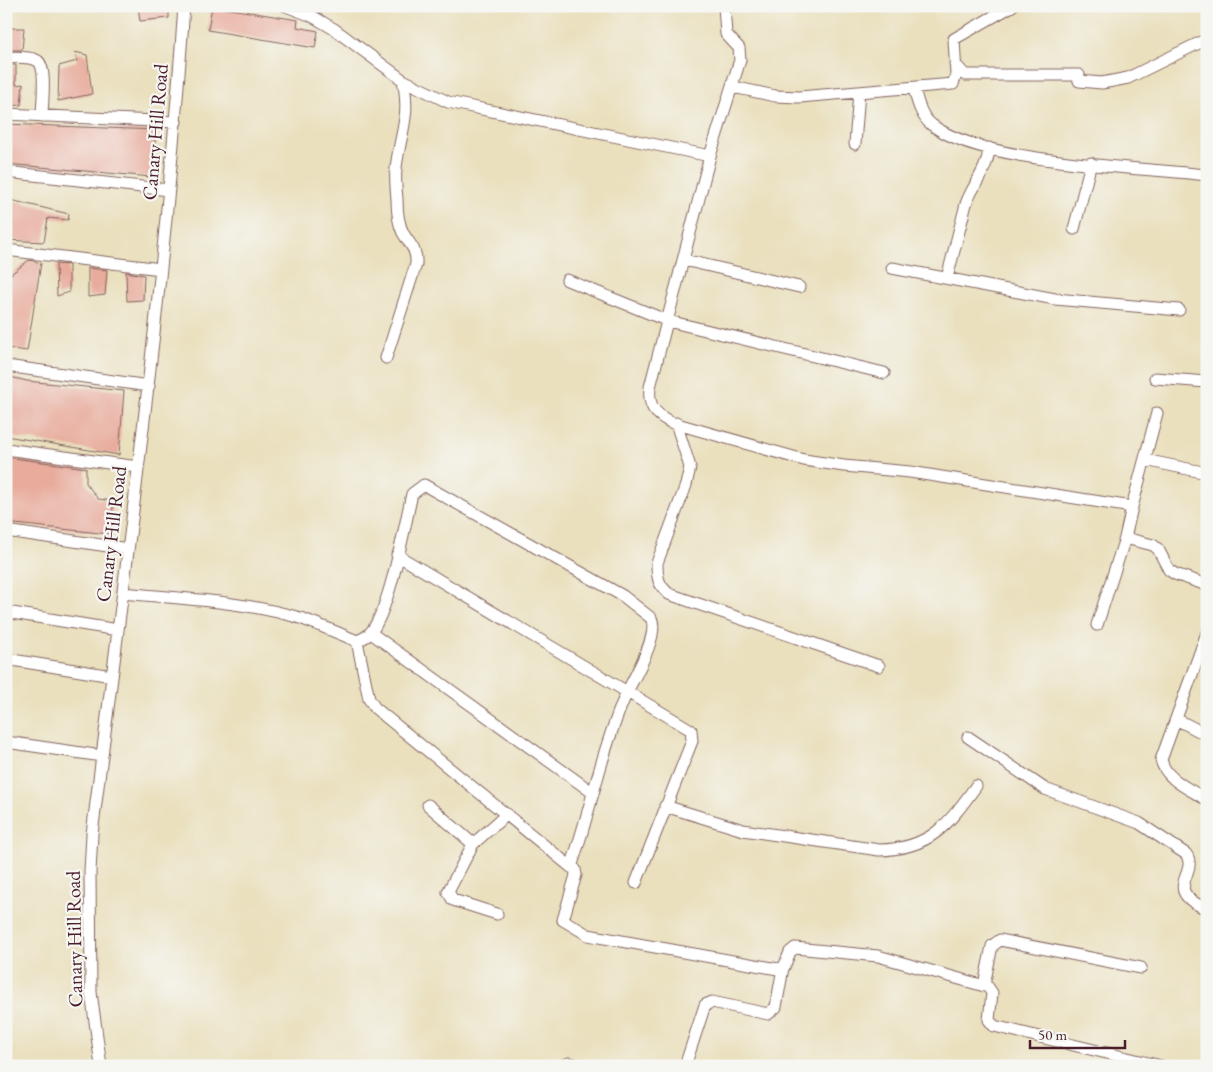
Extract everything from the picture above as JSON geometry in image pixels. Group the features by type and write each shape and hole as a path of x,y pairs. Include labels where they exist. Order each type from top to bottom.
{"street":[{"name":"Canary Hill Road","path":"100,1066 91,992 90,872 92,834 149,386 170,190 184,6"},
{"path":"286,6 312,16 334,29 403,80 448,102 710,156"},
{"path":"724,6 726,34 739,48 741,54 733,87 710,156 649,398 654,411 676,423 804,460 910,472 1132,507"},
{"path":"733,87 783,97 952,84 956,79 953,44 955,37 1012,6"},
{"path":"955,64 965,75 1079,78 1102,82 1128,78 1207,39"},
{"path":"6,58 33,59 39,62 43,69 42,116"},
{"path":"386,358 416,264 414,246 404,234 399,223 397,200 396,168 407,106 403,80"},
{"path":"914,88 922,113 930,125 946,133 989,148 1032,157 1207,175"},
{"path":"855,144 859,92"},
{"path":"6,114 176,122"},
{"path":"947,278 966,204 986,168 989,148"},
{"path":"1074,229 1091,163"},
{"path":"6,172 170,190"},
{"path":"6,250 161,269"},
{"path":"684,260 799,287"},
{"path":"892,268 1055,299 1179,310"},
{"path":"567,280 668,321 884,373"},
{"path":"6,366 149,386"},
{"path":"1155,378 1207,382"},
{"path":"1097,625 1125,538 1157,413"},
{"path":"676,423 690,467 686,485 657,563 657,576 661,587 669,594 879,666"},
{"path":"6,450 138,467"},
{"path":"1145,460 1207,473"},
{"path":"357,641 371,633 388,594 412,494 419,487 428,486 623,596 649,615 653,624 643,662 627,694 592,792 571,867"},
{"path":"6,531 128,549"},
{"path":"1125,538 1153,545 1158,549 1169,570 1175,574 1207,585"},
{"path":"397,555 627,694 689,728 692,734 692,741 636,883"},
{"path":"123,593 241,606 272,612 300,618 357,641"},
{"path":"6,612 118,630"},
{"path":"371,633 592,792"},
{"path":"1207,633 1162,752 1161,760 1164,770 1207,800"},
{"path":"357,641 369,699 375,708 575,869 576,875 563,918 564,922 577,930 600,938 778,969 783,968"},
{"path":"6,659 112,676"},
{"path":"1176,718 1207,735"},
{"path":"968,737 1045,789 1139,824 1186,854 1190,866 1183,886 1186,895 1194,904 1207,909"},
{"path":"6,742 102,756"},
{"path":"665,806 743,830 878,850 898,850 919,844 937,834 952,820 976,786"},
{"path":"428,805 473,844"},
{"path":"497,914 452,900 448,896 448,889 473,844 507,814"},
{"path":"984,985 992,946 1000,940 1141,968"},
{"path":"685,1066 704,1005 712,1002 768,1014 776,1007 783,968 790,952 798,948 878,956 984,985 991,990 989,1020 994,1026 1161,1066"},
{"path":"563,1066 569,1063 581,1066"}],"building":[{"path":"138,6 169,7 169,18 140,21"},
{"path":"212,6 298,20 297,27 318,31 315,48 208,30"},
{"path":"6,28 24,28 22,50 6,50"},
{"path":"75,52 87,55 92,94 58,101 59,66 77,61"},
{"path":"6,65 16,65 16,85 23,84 21,105 8,106"},
{"path":"6,124 156,130 152,177 6,164"},
{"path":"6,199 69,214 68,220 48,218 44,242 6,240"},
{"path":"29,260 41,263 27,351 6,348 6,278"},
{"path":"56,264 69,265 69,292 57,296"},
{"path":"88,268 107,270 105,295 88,297"},
{"path":"126,272 144,275 143,300 127,301"},
{"path":"6,376 27,381 124,391 119,455 6,436"},
{"path":"6,457 86,468 86,483 98,499 114,501 109,534 6,523"}]}
